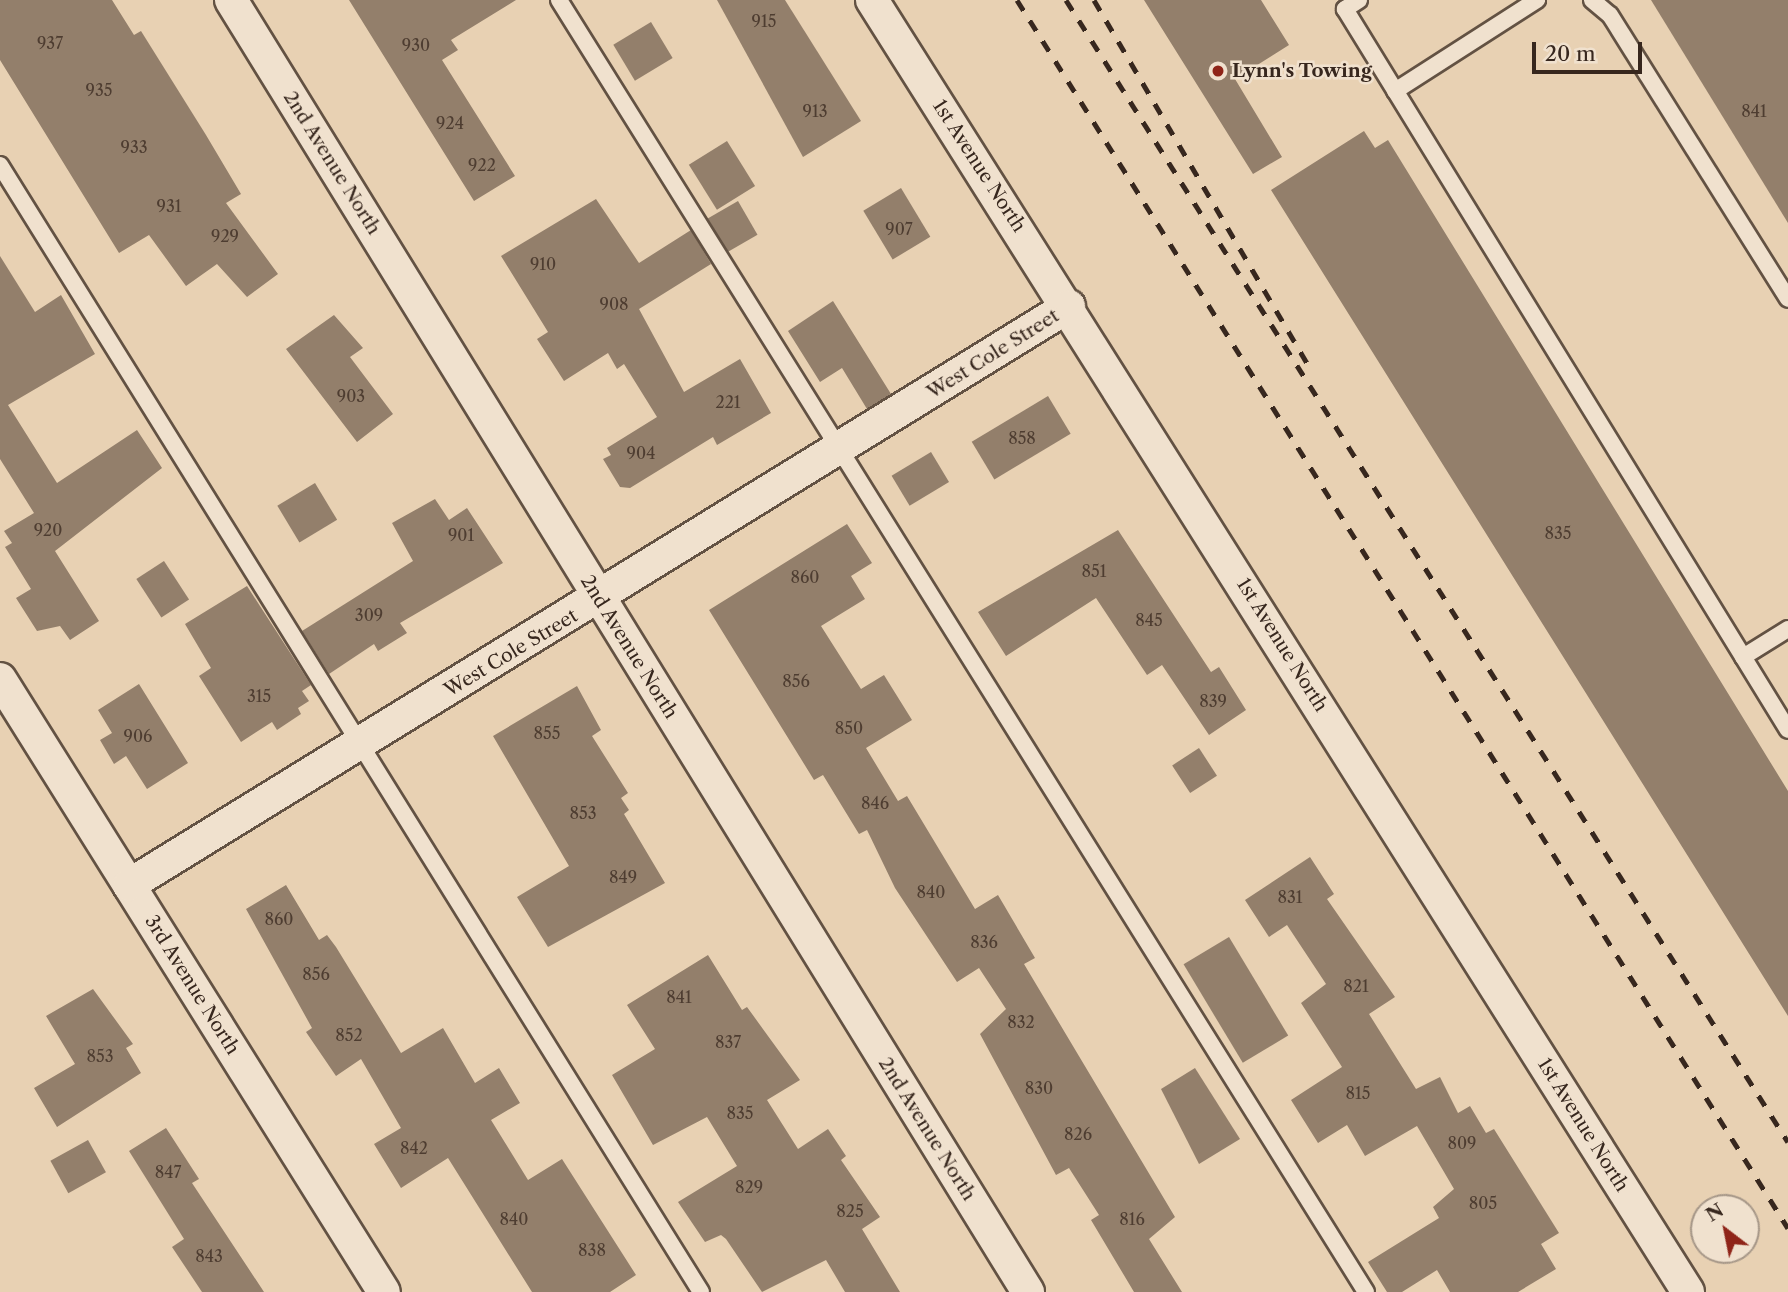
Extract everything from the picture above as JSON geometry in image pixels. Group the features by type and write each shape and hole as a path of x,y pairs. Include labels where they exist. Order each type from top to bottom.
{"street":[{"name":"2nd Avenue North","path":"231,0 1028,1292"},
{"name":"1st Avenue North","path":"872,0 1069,306 1676,1288"},
{"name":"West Cole Street","path":"129,885 600,600 1069,306"},
{"name":"3rd Avenue North","path":"0,679 384,1292"}],"lane":[{"path":"559,0 1366,1292"},
{"path":"1360,0 1342,5 1788,730"},
{"path":"1395,91 1537,0"},
{"path":"1592,0 1610,15 1788,299"},
{"path":"0,165 363,742 701,1292"},
{"path":"1743,656 1788,629"}],"building":[{"path":"0,0 112,0 134,35 141,31 206,135 241,194 226,203 278,274 247,297 217,264 186,286 149,235 119,253 0,60"},
{"path":"349,0 516,0 451,40 458,50 442,60 515,176 474,201"},
{"path":"717,0 785,0 861,121 803,157"},
{"name":"Lynn's Towing","path":"1144,0 1261,0 1289,45 1235,79 1282,157 1253,174"},
{"path":"1651,0 1788,0 1788,223"},
{"path":"651,22 673,58 635,81 613,45"},
{"path":"1364,131 1375,148 1388,140 1788,791 1788,1016 1271,190"},
{"path":"727,141 755,186 717,210 689,165"},
{"path":"901,188 930,237 893,260 863,211"},
{"path":"596,199 639,263 691,230 711,264 639,309 684,392 740,359 771,413 717,445 713,437 630,488 620,487 603,459 611,455 607,448 657,417 624,364 617,369 608,353 564,381 537,339 548,332 501,256"},
{"path":"738,201 758,235 727,252 708,218"},
{"path":"0,256 35,312 61,295 95,354 8,405 57,483 137,430 162,468 55,551 99,621 70,640 60,626 37,631 16,598 31,589 5,547 12,543 4,531 34,513 0,459"},
{"path":"833,301 891,394 867,409 842,368 820,382 788,331"},
{"path":"334,315 363,348 350,357 393,414 357,442 286,349"},
{"path":"1048,396 1071,434 994,480 972,442"},
{"path":"931,452 949,482 910,506 892,476"},
{"path":"315,483 337,520 299,543 277,506"},
{"path":"435,499 449,520 467,508 503,563 400,623 407,633 378,651 374,644 329,674 302,631 413,561 392,523"},
{"path":"847,524 872,563 851,576 865,599 821,626 861,689 884,675 912,720 866,748 898,801 907,796 975,909 998,895 1035,958 1024,964 1175,1217 1149,1239 1182,1292 1134,1292 1091,1220 1099,1215 1069,1168 1056,1175 980,1034 1006,1009 979,968 957,982 895,888 867,830 859,834 823,775 814,780 709,610"},
{"path":"1118,530 1211,672 1219,667 1246,710 1209,735 1162,665 1147,675 1096,598 1006,656 978,612"},
{"path":"164,561 189,600 161,618 136,579"},
{"path":"247,586 311,685 302,691 309,701 298,708 301,714 277,730 272,722 241,742 199,676 211,668 185,624"},
{"path":"139,684 188,763 147,789 126,756 114,764 100,740 112,733 98,710"},
{"path":"577,686 601,730 592,736 628,793 621,798 629,810 624,814 665,883 548,947 517,897 569,866 493,736"},
{"path":"1199,748 1217,776 1190,793 1172,765"},
{"path":"1310,857 1334,894 1327,899 1395,997 1369,1014 1416,1089 1440,1077 1458,1113 1470,1106 1486,1133 1494,1129 1559,1233 1541,1244 1556,1269 1518,1292 1450,1292 1437,1270 1402,1292 1387,1292 1368,1262 1439,1218 1433,1207 1454,1189 1417,1126 1365,1156 1347,1125 1318,1143 1291,1100 1342,1067 1301,1003 1326,984 1287,925 1269,937 1245,900"},
{"path":"286,885 319,940 327,935 336,947 401,1053 443,1028 475,1083 499,1068 520,1103 491,1120 528,1180 562,1159 636,1275 610,1292 532,1292 448,1158 401,1188 374,1144 401,1128 361,1059 336,1076 306,1032 312,1028 246,909"},
{"path":"1229,937 1288,1036 1243,1063 1184,964"},
{"path":"708,955 742,1010 747,1007 800,1080 767,1100 798,1149 828,1129 846,1156 841,1160 880,1217 862,1229 900,1292 845,1292 826,1260 762,1292 726,1239 721,1235 705,1242 678,1202 737,1166 707,1117 653,1145 612,1075 655,1049 627,1005"},
{"path":"93,989 133,1044 126,1048 141,1073 57,1127 34,1088 75,1064 46,1016"},
{"path":"1195,1068 1240,1139 1199,1164 1161,1089"},
{"path":"166,1128 199,1179 192,1183 264,1292 202,1292 172,1247 184,1239 129,1151"},
{"path":"88,1140 106,1172 68,1193 50,1161"}],"railway":[{"path":"1017,0 1788,1228"},
{"path":"1066,0 1788,1142"},
{"path":"1094,0 1309,367"}],"place":[{"name":"Lynn's Towing","path":"1218,71"}]}
